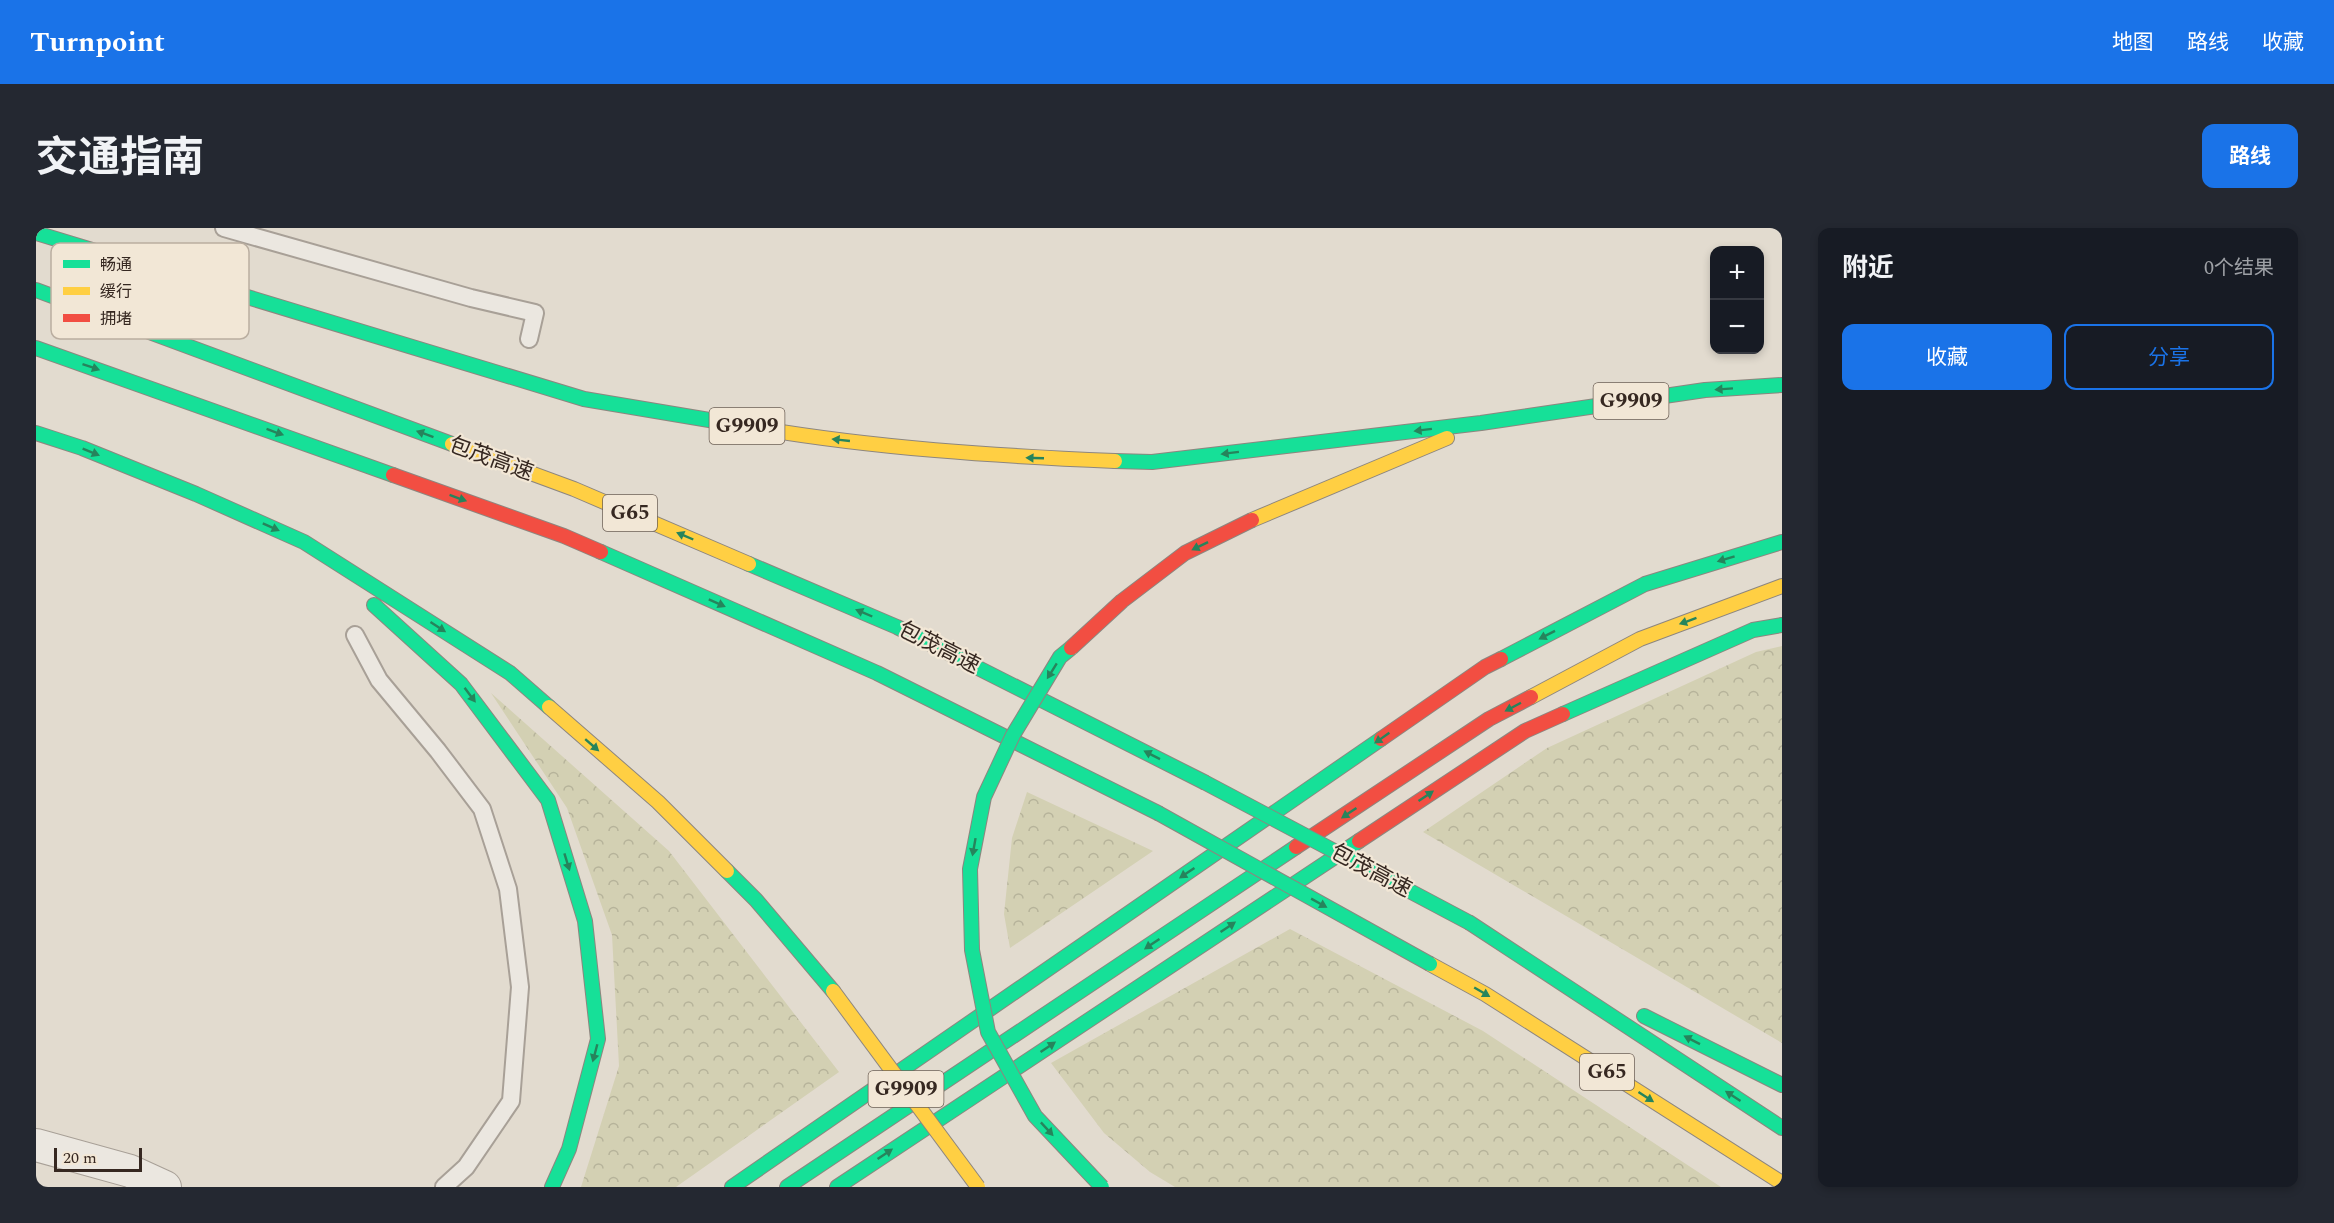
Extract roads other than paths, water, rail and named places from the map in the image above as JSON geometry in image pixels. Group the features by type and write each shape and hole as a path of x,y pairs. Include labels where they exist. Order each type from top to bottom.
{"highway":[{"name":"G9909","path":"36,233 69,243"},
{"name":"包茂高速","path":"36,290 51,296"},
{"name":"G9909","path":"249,298 584,399 810,437 992,456 1152,462 1481,423 1705,390 1782,385"},
{"name":"包茂高速","path":"168,339 574,489 897,627 1204,782 1470,923 1782,1128"},
{"name":"G65","path":"36,348 564,536 877,673 1158,813 1485,994 1782,1183"},
{"path":"1102,1187 1035,1116 988,1032 972,950 970,869 984,797 1013,735 1060,657 1122,601 1185,553 1252,520 1481,423"},
{"name":"G9909","path":"36,432 196,494 304,542 510,673 666,811 756,900 833,991 978,1187"},
{"path":"304,542 461,684 548,800 585,921 598,1039 569,1149 552,1187"},
{"path":"732,1187 1485,667 1645,584 1782,542"},
{"path":"788,1187 1489,719 1640,639 1782,586"},
{"path":"837,1187 1525,731 1753,630 1782,625"},
{"path":"1509,949 1614,1001"},
{"path":"1635,1011 1782,1085"}],"street":[{"path":"36,1144 130,1171 165,1187"}],"lane":[{"path":"224,228 471,298 535,313 529,339"},
{"path":"355,636 379,680 482,809 508,889 520,987 512,1101 466,1167 444,1187"}]}
